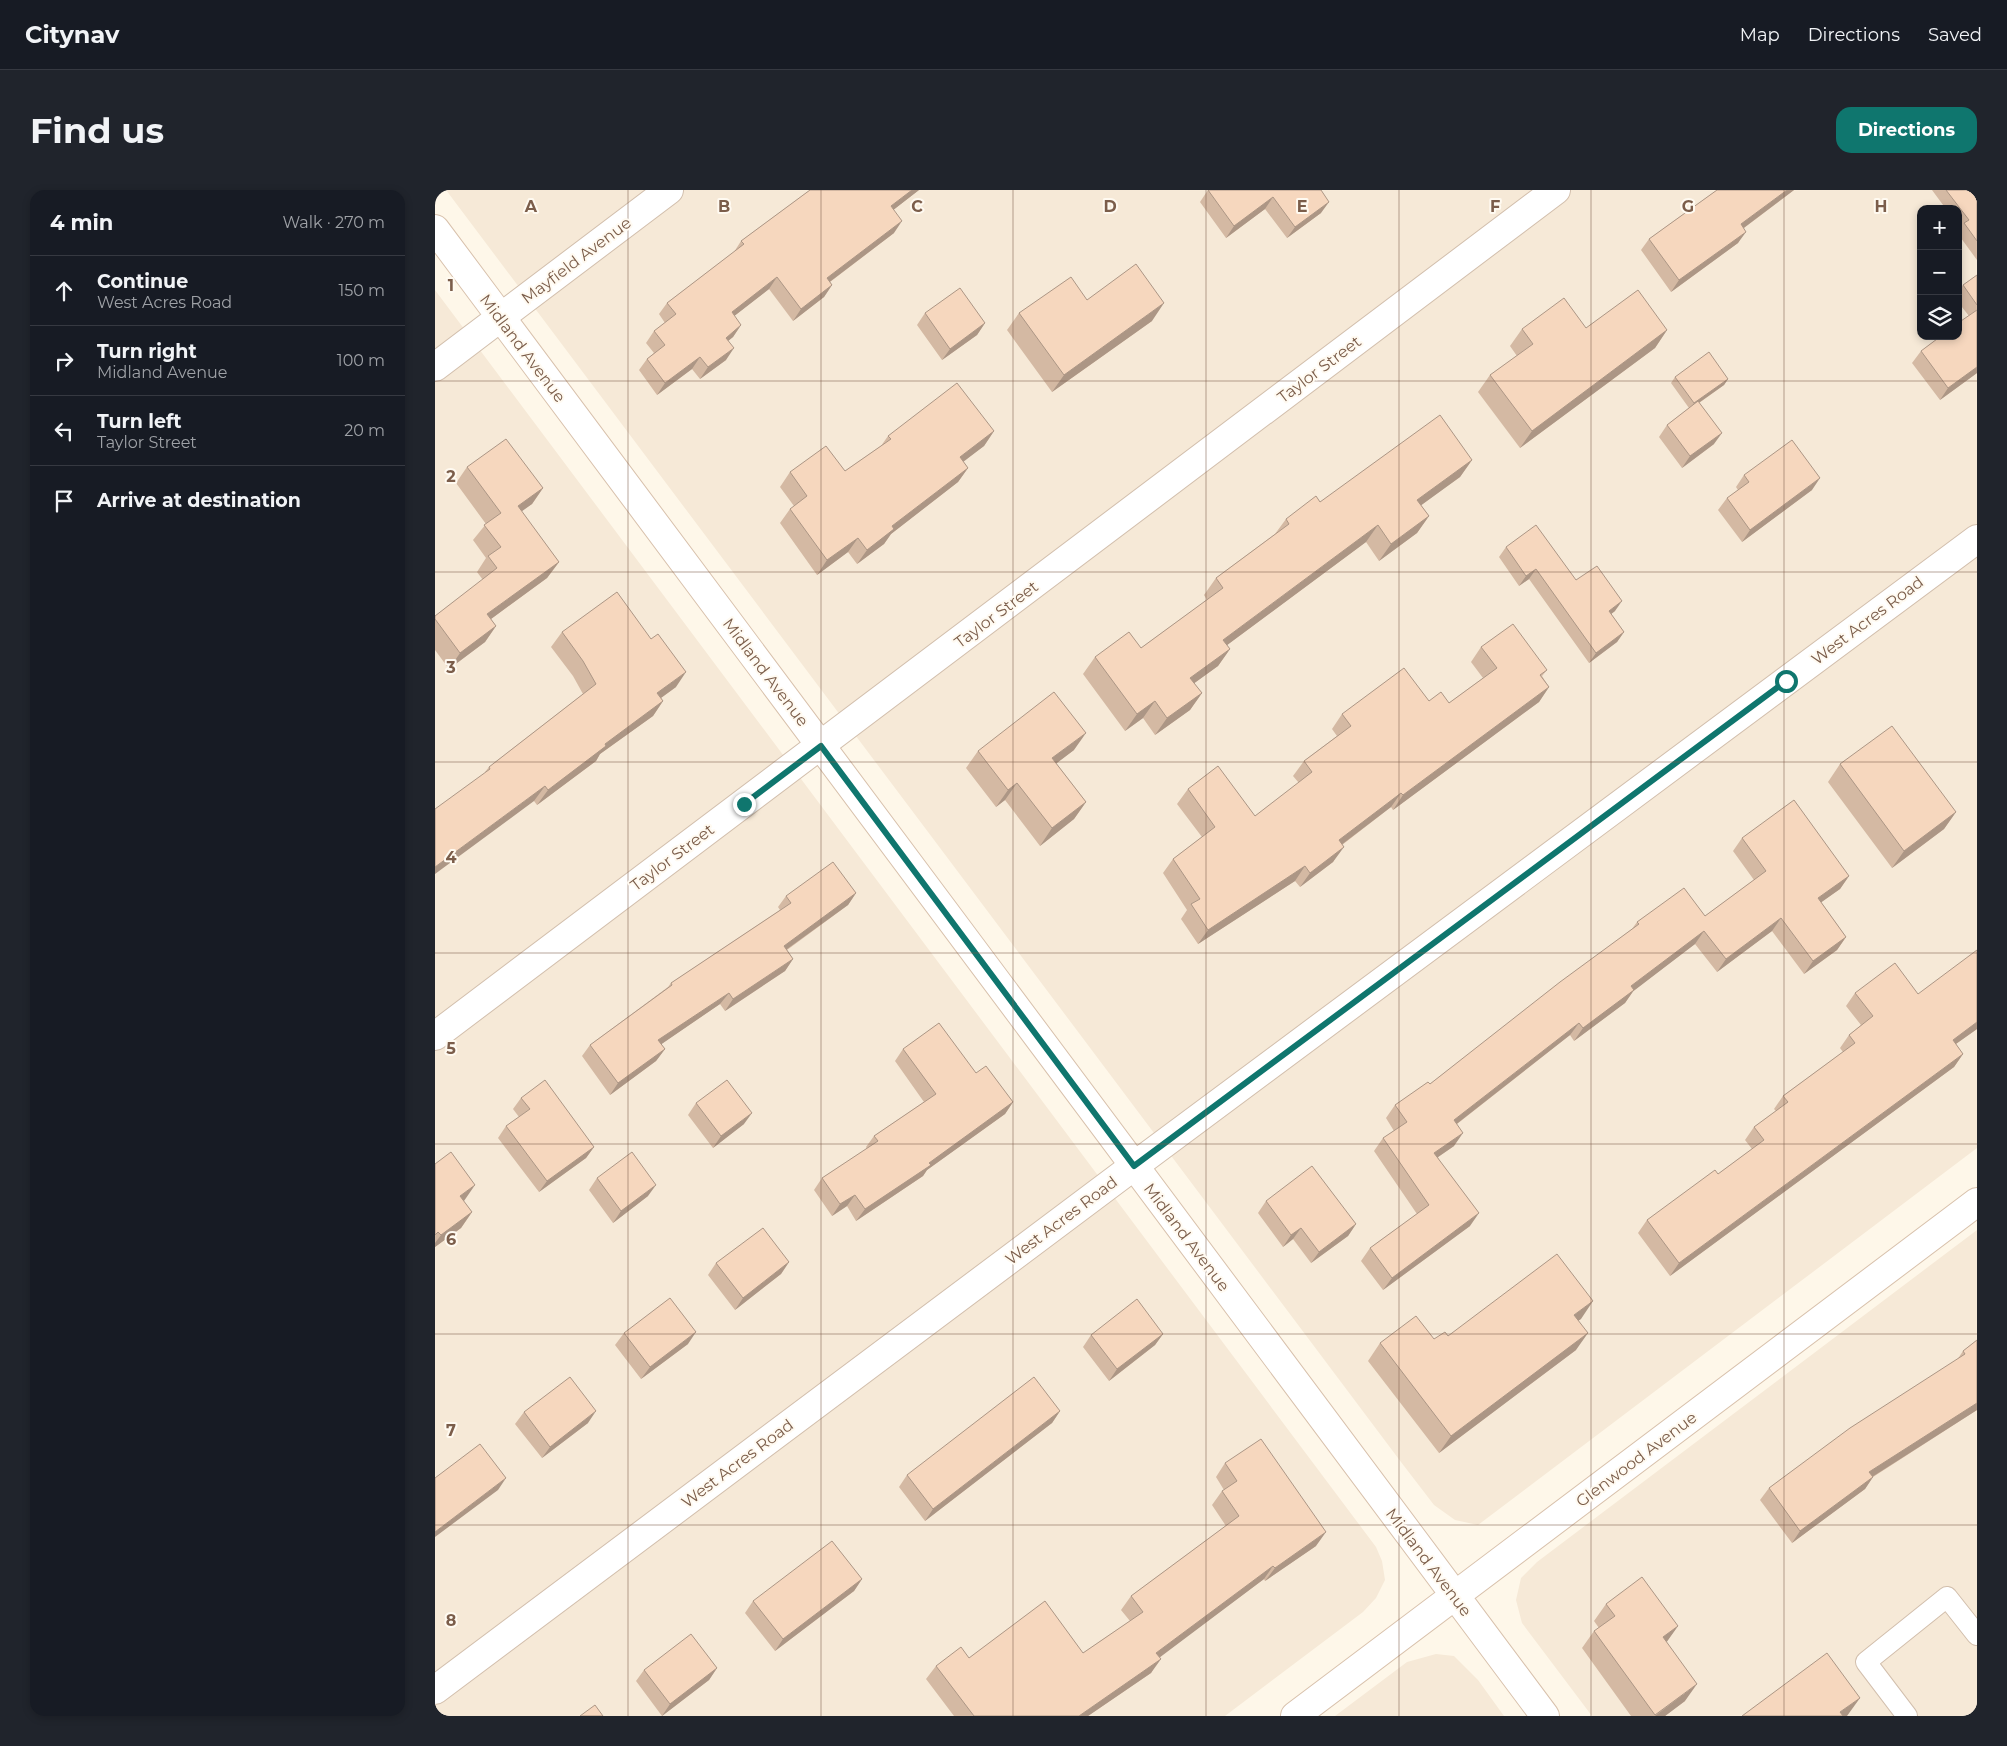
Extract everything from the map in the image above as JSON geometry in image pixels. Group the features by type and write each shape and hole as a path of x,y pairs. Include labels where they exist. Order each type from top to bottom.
{"street":[{"name":"Mayfield Avenue","path":"435,367 669,190"},
{"name":"Taylor Street","path":"435,1036 1556,190"},
{"name":"Midland Avenue","path":"435,229 1545,1716"},
{"name":"West Acres Road","path":"435,1690 1134,1166 1977,539"},
{"name":"Glenwood Avenue","path":"1295,1716 1977,1202"}],"lane":[{"path":"1907,1716 1866,1662 1947,1597 1977,1635"}],"shaded area":[{"path":"446,190 1977,190 1977,1148 1478,1525 1455,1520 1434,1505"},
{"path":"435,290 1376,1547 1382,1561 1385,1580 1376,1598 1363,1612 1225,1716 435,1716"},
{"path":"1977,1230 1977,1716 1592,1716 1522,1623 1516,1600 1521,1578 1537,1562"},
{"path":"1436,1654 1454,1656 1478,1680 1504,1716 1335,1716 1407,1662"}],"building":[{"path":"810,190 912,190 891,206 902,221 827,278 832,285 801,309 777,277 732,312 741,325 726,338 734,348 708,367 700,357 665,383 647,359 665,345 654,331 676,314 667,303 744,244 741,241"},
{"path":"1208,190 1321,190 1329,202 1295,227 1273,197 1234,226"},
{"path":"1717,190 1787,190 1741,224 1746,232 1679,280 1649,239"},
{"path":"1946,190 1977,190 1977,241 1964,223 1969,220 1962,211 1962,205 1958,205"},
{"path":"1136,264 1164,303 1064,375 1019,313 1071,277 1087,300"},
{"path":"1977,275 1977,305 1963,285"},
{"path":"960,288 985,323 950,349 925,313"},
{"path":"1638,290 1667,330 1532,431 1490,375 1533,344 1522,329 1564,298 1586,328"},
{"path":"1977,310 1977,367 1948,388 1921,351 1936,340 1962,340 1962,320"},
{"path":"1709,352 1728,379 1694,403 1675,377"},
{"path":"957,383 994,431 960,457 968,468 892,526 894,529 867,550 858,538 827,560 790,509 807,496 790,472 826,446 845,471 891,439 888,436"},
{"path":"1698,401 1722,433 1690,456 1667,425"},
{"path":"1440,415 1472,460 1417,500 1429,516 1391,544 1378,525 1223,640 1230,649 1190,678 1202,693 1167,718 1155,701 1137,714 1095,657 1129,632 1141,648 1223,588 1216,578 1289,524 1286,519 1316,496 1320,502"},
{"path":"506,439 543,488 518,506 559,562 487,614 496,626 460,653 435,619 435,616 497,568 488,556 501,547 484,525 501,513 467,467"},
{"path":"1792,440 1820,478 1750,530 1727,498 1749,482 1744,475"},
{"path":"1536,525 1576,580 1597,566 1622,601 1609,611 1624,632 1596,653 1536,569 1526,576 1506,547"},
{"path":"617,592 651,639 658,634 686,672 657,693 663,701 605,744 606,746 548,790 545,786 435,867 435,809 490,769 489,767 596,684 583,661 562,632"},
{"path":"1513,624 1547,670 1540,675 1549,687 1339,840 1344,847 1310,873 1305,866 1208,930 1191,904 1200,899 1173,859 1215,827 1188,789 1218,766 1255,816 1312,772 1304,761 1351,726 1342,714 1404,668 1429,701 1441,692 1449,703 1497,668 1481,647"},
{"path":"1054,692 1086,733 1052,758 1086,802 1052,828 1017,783 1008,790 978,751"},
{"path":"1892,726 1956,812 1904,851 1840,764"},
{"path":"1794,800 1849,876 1818,898 1846,937 1813,961 1781,918 1726,959 1704,931 1631,986 1634,990 1583,1028 1579,1023 1454,1120 1463,1133 1434,1153 1479,1213 1392,1278 1370,1248 1429,1205 1383,1138 1407,1122 1395,1105 1428,1082 1430,1084 1560,982 1639,924 1637,922 1684,888 1705,916 1766,871 1742,838"},
{"path":"833,862 856,893 784,946 793,959 733,999 729,993 658,1040 665,1049 618,1083 590,1045 672,985 671,983 791,903 786,896"},
{"path":"1977,950 1977,1022 1953,1040 1963,1054 1679,1263 1647,1220 1715,1170 1718,1174 1764,1140 1754,1127 1788,1102 1783,1096 1855,1043 1849,1035 1873,1016 1855,993 1895,963 1918,994"},
{"path":"939,1023 976,1073 986,1066 1013,1102 929,1163 931,1165 865,1209 855,1195 840,1204 822,1178 878,1141 874,1136 936,1094 903,1049"},
{"path":"545,1080 594,1147 547,1181 506,1126 530,1109 521,1098"},
{"path":"727,1080 752,1113 721,1136 696,1103"},
{"path":"451,1152 475,1185 460,1196 472,1212 441,1235 438,1232 435,1235 435,1164"},
{"path":"632,1152 656,1185 621,1211 597,1178"},
{"path":"1312,1166 1356,1224 1319,1252 1301,1228 1291,1235 1266,1201"},
{"path":"763,1228 789,1262 743,1298 716,1263"},
{"path":"1557,1254 1593,1301 1574,1315 1588,1333 1451,1436 1380,1343 1416,1316 1434,1339 1445,1332 1448,1336"},
{"path":"670,1298 696,1332 650,1367 624,1333"},
{"path":"1137,1299 1163,1334 1117,1369 1091,1335"},
{"path":"1977,1340 1977,1403 1869,1472 1873,1477 1800,1531 1769,1488 1850,1428 1965,1354 1963,1351"},
{"path":"570,1377 596,1411 550,1447 524,1412"},
{"path":"1034,1377 1060,1411 933,1509 907,1475"},
{"path":"1261,1439 1326,1532 1275,1568 1273,1566 1156,1653 1161,1659 1079,1716 974,1716 936,1666 961,1647 969,1658 1045,1601 1083,1653 1143,1612 1131,1596 1239,1516 1222,1491 1237,1481 1225,1463"},
{"path":"480,1444 506,1478 435,1532 435,1478"},
{"path":"832,1541 862,1579 783,1639 753,1601"},
{"path":"1642,1577 1678,1626 1663,1637 1697,1684 1655,1715 1594,1631 1615,1616 1606,1604"},
{"path":"691,1634 717,1668 670,1704 644,1670"},
{"path":"1827,1653 1860,1698 1840,1712 1843,1716 1742,1716"},
{"path":"595,1705 603,1716 580,1716"}],"route":[{"path":"744,804 821,746 1134,1166 1786,681"}]}
